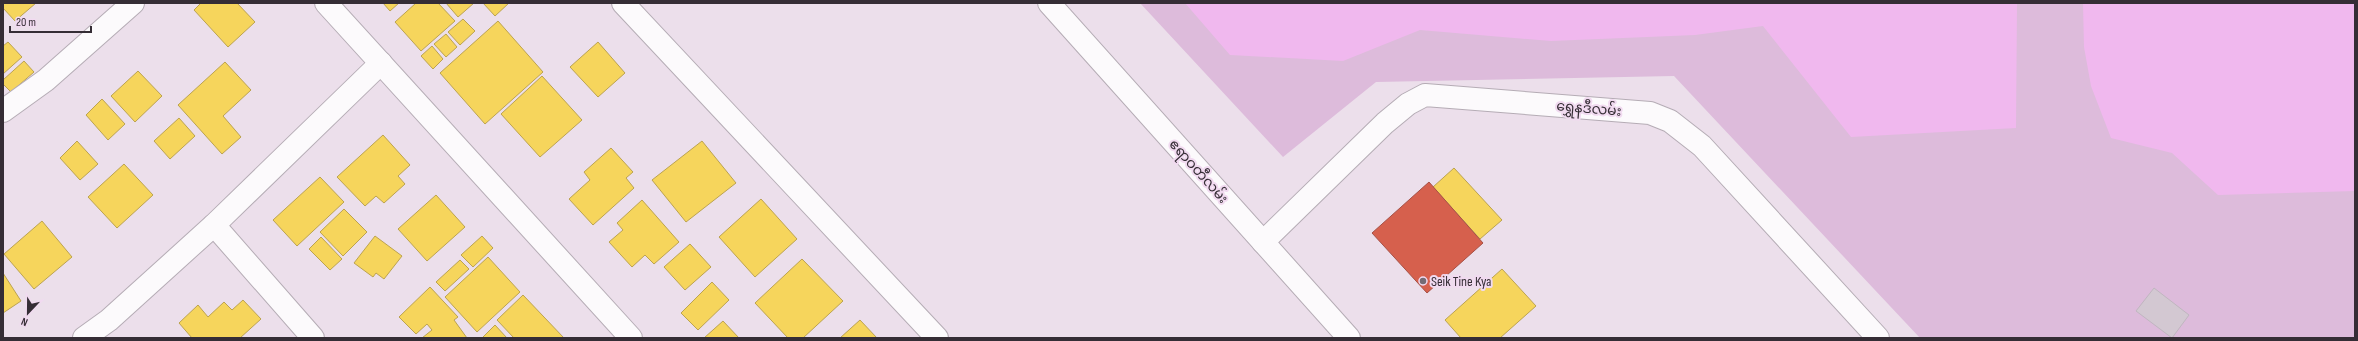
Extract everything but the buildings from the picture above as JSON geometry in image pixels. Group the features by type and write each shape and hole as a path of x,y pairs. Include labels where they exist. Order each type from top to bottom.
{"street":[{"path":"3,111 46,80 133,3"},
{"path":"326,3 631,338"},
{"path":"623,3 937,338"},
{"name":"ဧရာဝတီလမ်း","path":"1049,3 1349,338"},
{"path":"84,338 109,320 214,225 381,63"},
{"name":"ရွှေနဒီလမ်း","path":"1263,242 1385,123 1408,104 1425,95 1650,113 1670,121 1702,146 1878,338"},
{"path":"214,225 313,338"}],"shaded area":[{"path":"1140,3 2355,3 2355,338 1920,338 1674,76 1376,82 1283,157"},
{"path":"1185,3 2017,3 2016,128 1851,137 1763,26 1695,35 1551,41 1420,30 1343,61 1230,55"},
{"path":"2083,3 2355,3 2355,191 2218,195 2172,153 2111,138 2091,86 2084,47"}],"place":[{"name":"Seik Tine Kya","path":"1423,281"}]}
